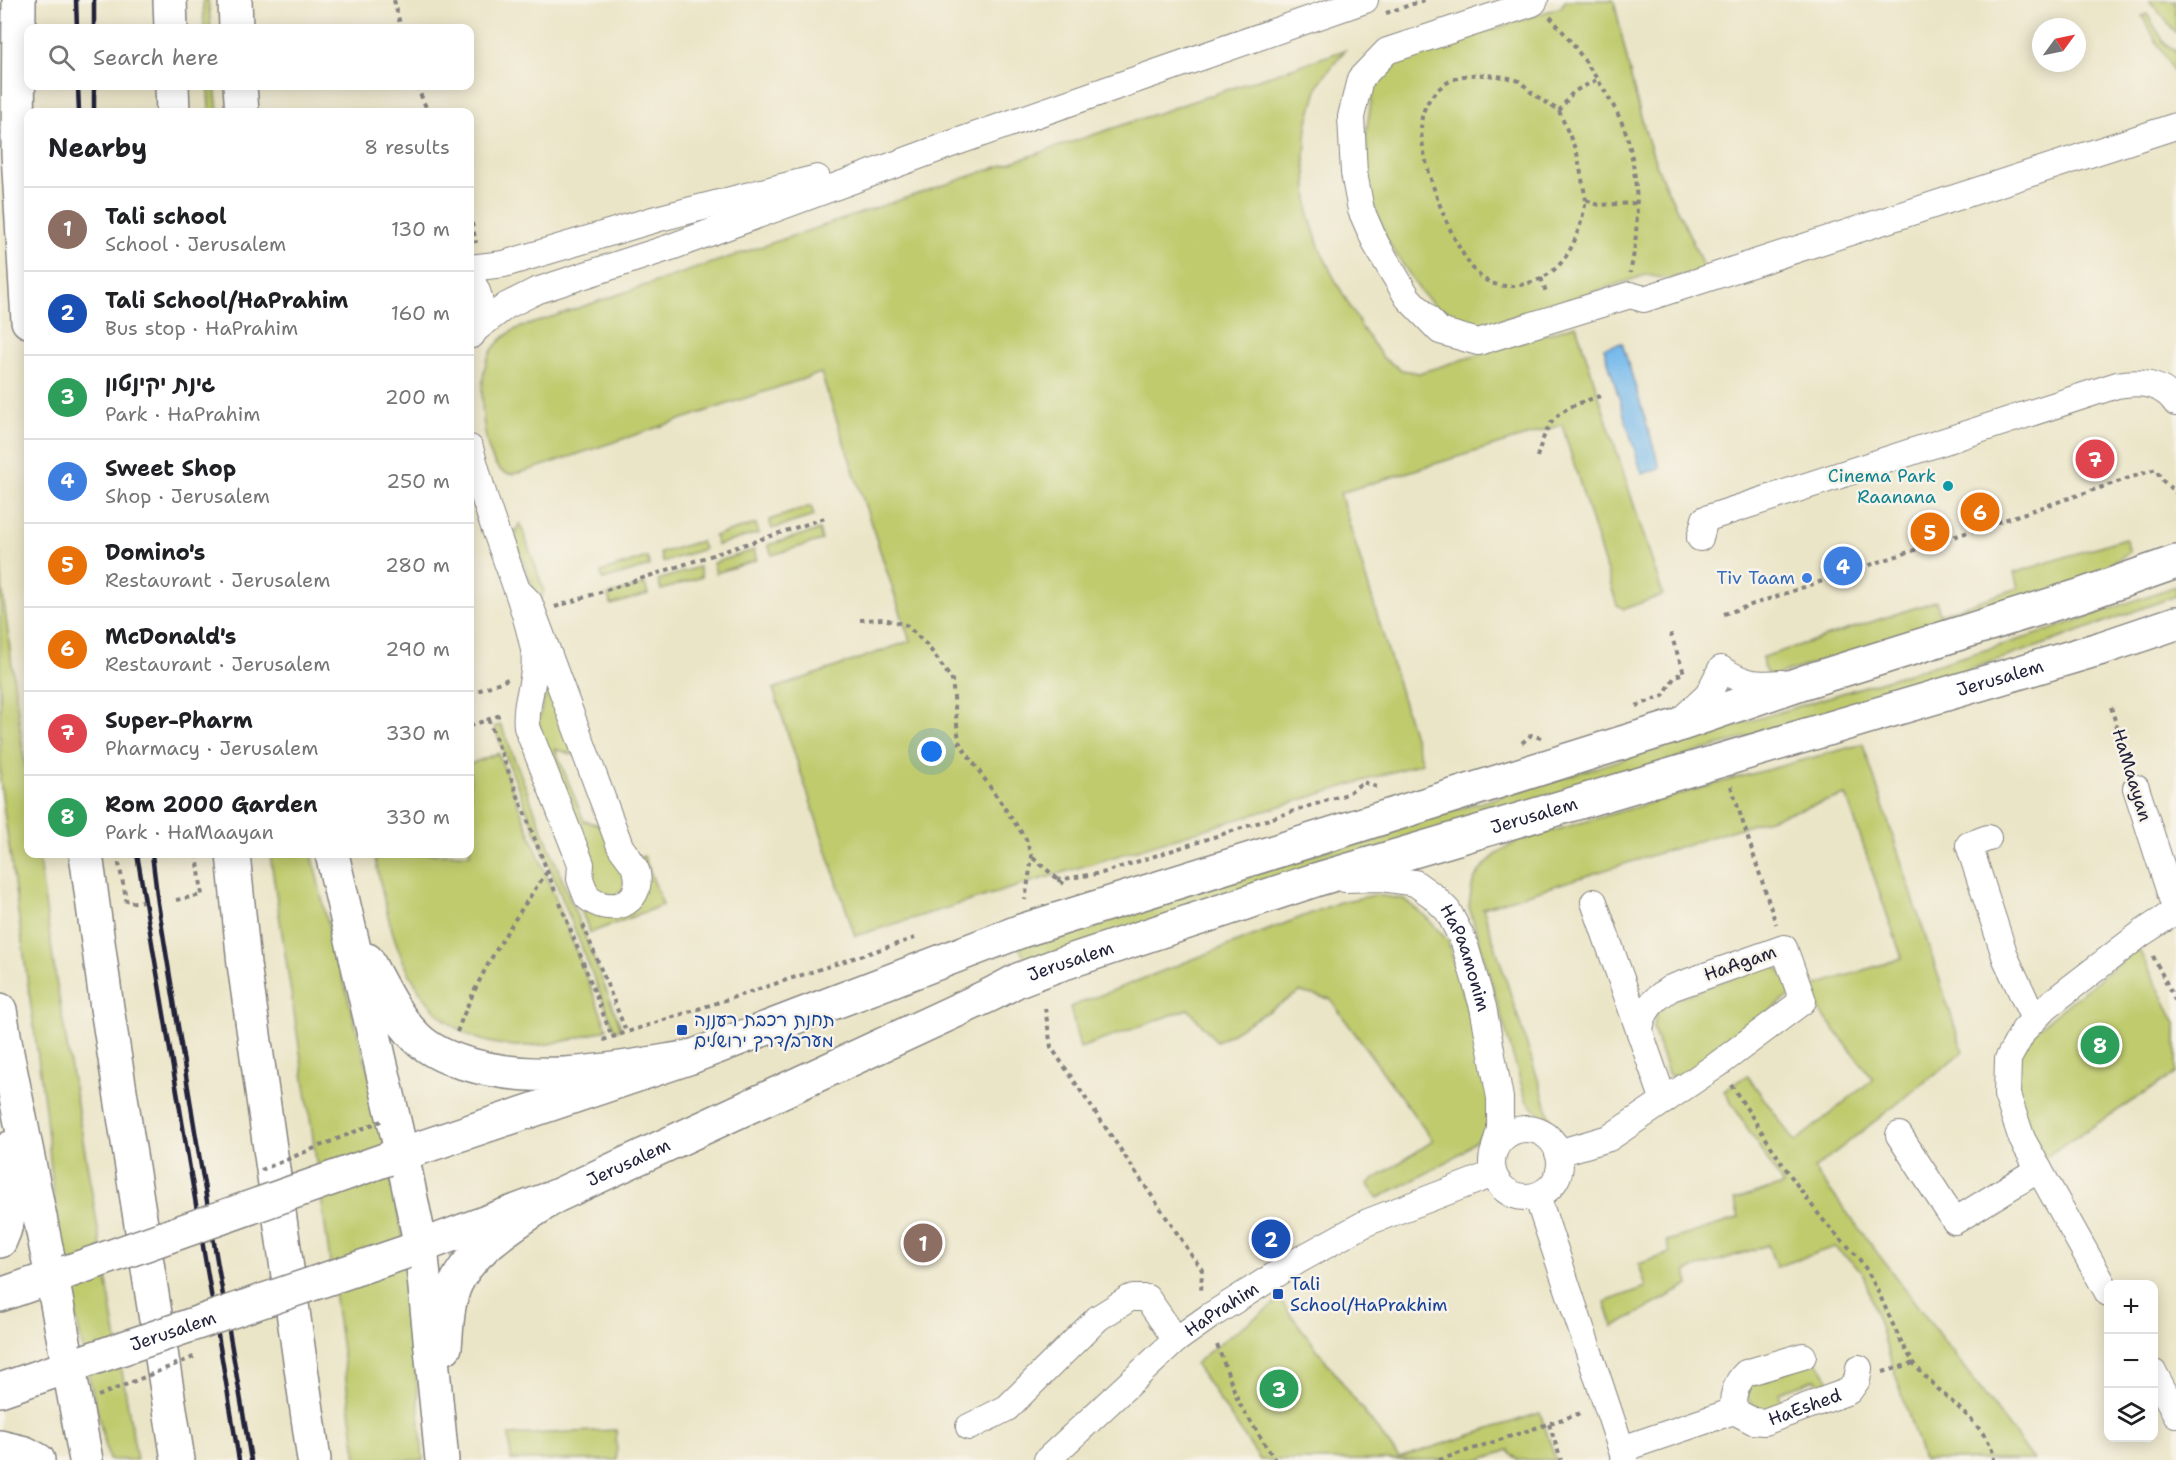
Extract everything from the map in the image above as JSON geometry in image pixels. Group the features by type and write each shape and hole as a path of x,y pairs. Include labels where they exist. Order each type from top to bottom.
{"main road":[{"path":"19,0 18,153 24,254"},
{"path":"170,0 171,24"},
{"path":"234,0 236,24"},
{"path":"172,90 173,108"},
{"path":"240,90 242,108"},
{"path":"0,1295 395,1157 691,1057 1021,931 1673,727 1803,682 2071,598 2176,562"},
{"name":"Jerusalem","path":"0,1390 414,1250 554,1197 1018,980 1315,880 2091,651 2176,623"},
{"path":"87,858 107,1008 178,1460"},
{"path":"233,858 244,964 314,1460"},
{"path":"333,858 414,1250 442,1460"},
{"path":"347,926 402,1019 417,1038 446,1057 480,1068 528,1075 576,1075 691,1057"},
{"path":"0,1010 7,1053 60,1274 76,1364 86,1460"},
{"path":"0,1241 6,1228 12,1182 7,1053"},
{"path":"438,1418 450,1303 456,1283 466,1266 503,1232 554,1197"},
{"path":"0,1447 24,1453 38,1460"}],"street":[{"path":"474,335 506,306 536,291 671,247 951,144 1365,0"},
{"path":"1534,1 1387,51 1360,79 1351,117 1353,173 1361,210 1376,244 1408,298 1440,331 1478,342 1630,295 1644,299 2176,126"},
{"path":"1791,267 2176,142"},
{"path":"474,268 504,264 656,219 951,144"},
{"path":"474,284 481,300 481,315 474,332"},
{"path":"1700,538 1705,519 2117,385 2133,382 2144,383 2170,394 2176,403"},
{"path":"474,463 490,517 519,592 531,636 535,664 525,715 527,727 581,864 580,879 586,897 603,907 613,907 630,899 635,891 637,872 620,846 529,602 519,592"},
{"path":"474,476 476,491 474,509"},
{"name":"HaMaayan","path":"2104,1284 2022,1139 2007,1095 2008,1059 2024,1030 2046,1007 2142,933 2176,911 2136,788"},
{"path":"1988,838 1969,845 2006,959 2034,1019"},
{"name":"HaPaamonim","path":"1315,880 1381,878 1415,883 1448,911 1464,942 1483,1007 1500,1098 1500,1129 1495,1147"},
{"path":"1594,902 1664,1101"},
{"name":"HaAgam","path":"1558,1153 1609,1138 1717,1065 1803,1001 1784,948 1671,988 1657,997 1647,1008 1641,1020 1640,1032"},
{"path":"1524,1129 1543,1134 1550,1139 1558,1153 1560,1166 1558,1175 1547,1191 1537,1196 1525,1198 1514,1196 1503,1190 1493,1174 1491,1158 1495,1147 1502,1137 1513,1131 1524,1129"},
{"path":"1899,1135 1955,1221 2039,1169"},
{"name":"HaPrahim","path":"1047,1460 1176,1340 1299,1260 1368,1222 1493,1174"},
{"path":"1537,1196 1605,1405 1624,1454 1734,1412 1735,1391 1739,1380 1746,1373 1803,1356"},
{"path":"969,1427 1007,1408 1098,1318 1130,1298 1147,1298 1176,1340"},
{"name":"HaEshed","path":"1734,1412 1764,1422 1849,1391 1857,1380 1859,1368"},
{"path":"2158,1380 2176,1414"}],"path":[{"path":"394,0 400,24"},
{"path":"1534,1 1552,18 1575,48 1611,102 1627,136 1637,202 1637,233 1629,279 1630,295"},
{"path":"1482,74 1519,81 1559,111 1577,153 1586,200 1580,229 1570,252 1553,271 1536,281 1517,287 1501,287 1478,275 1461,252 1438,201 1423,146 1422,118 1432,94 1445,84 1462,76 1482,74"},
{"path":"1559,111 1573,92 1596,80"},
{"path":"419,90 426,108"},
{"path":"1586,200 1599,205 1637,202"},
{"path":"1536,457 1542,437 1549,424 1560,412 1572,405 1600,396"},
{"path":"1724,614 2156,469 2176,493"},
{"path":"548,609 825,518"},
{"path":"860,620 884,619 906,625 928,646 952,680 959,742 1026,839 1032,858"},
{"path":"1631,708 1663,696 1675,676 1684,673 1670,632"},
{"path":"474,692 515,676"},
{"name":"HaMaayan","path":"2111,707 2136,788"},
{"path":"474,724 506,713"},
{"path":"488,719 612,1037"},
{"path":"1518,747 1531,735 1545,740"},
{"path":"1728,776 1784,948"},
{"path":"1057,880 1102,873 1347,794 1364,782 1385,790"},
{"path":"118,858 127,903 145,901"},
{"path":"176,900 202,895 197,858"},
{"path":"455,1039 491,958 512,922 548,871"},
{"path":"1014,904 1025,900"},
{"path":"2142,933 2176,1002"},
{"path":"596,1042 918,937"},
{"path":"1045,1008 1051,1047 1202,1270 1201,1299"},
{"path":"1717,1065 1822,1219 1851,1249 1866,1269 1914,1364 1943,1396 1976,1424 1993,1451 1994,1460"},
{"path":"1217,1345 1239,1403 1275,1460"},
{"path":"1439,1460 1581,1413"},
{"path":"1549,1424 1561,1460"}],"green space":[{"path":"203,0 208,0 211,24 204,24"},
{"path":"1566,0 1614,0 1648,141 1704,270 1668,279 1646,275 1478,328 1448,319 1421,292 1388,242 1374,208 1368,176 1366,133 1374,84 1393,62 1561,7"},
{"path":"2149,0 2176,0 2176,33"},
{"path":"2147,14 2165,44 2176,51 2176,76 2142,16"},
{"path":"1345,50 1319,83 1307,125 1305,158 1309,216 1320,249 1362,328 1384,359 1402,370 1419,373 1576,325 1663,595 1624,609 1617,605 1562,425 1340,493 1422,763 855,936 773,689 910,641 821,373 533,469 508,474 497,467 486,440 482,388 486,363 491,352 502,339 516,329"},
{"path":"208,90 215,90 218,108 209,108"},
{"path":"811,506 814,516 772,529 769,520"},
{"path":"520,523 544,591 539,603 515,540 516,530"},
{"path":"756,524 759,533 717,545 714,536"},
{"path":"819,530 822,540 772,555 768,545"},
{"path":"2125,538 2130,552 2081,583 1770,677 1763,667 1763,657 1936,601 1940,614 2018,588 2014,573"},
{"path":"701,541 704,549 663,562 660,553"},
{"path":"754,550 757,560 716,573 713,563"},
{"path":"0,553 2,587 24,759 24,858 39,858 57,986 137,1460 109,1460 85,1361 56,1219 45,1108 0,781"},
{"path":"647,557 650,566 603,580 601,572"},
{"path":"699,567 702,577 661,590 658,580"},
{"path":"645,584 648,594 611,605 608,595"},
{"path":"2176,586 2176,596 1935,681 1610,778 1027,963 1019,947 1432,817 2038,634"},
{"path":"547,687 575,755 555,749 584,821 604,826 629,882 616,895 597,892 538,723"},
{"path":"501,725 621,1028 615,1031 494,727"},
{"path":"1863,744 1963,1052 1814,1169 2034,1460 1923,1460 1862,1271 1834,1247 1776,1267 1768,1245 1686,1271 1689,1285 1613,1327 1605,1302 1646,1287 1639,1264 1670,1253 1667,1241 1739,1218 1734,1200 1783,1185 1724,1091 1747,1075 1795,1142 1873,1079 1819,1010 1811,987 1902,958 1846,795 1483,908 1552,1123 1526,1100 1469,907 1473,883 1481,870 1498,853 1518,841"},
{"path":"498,753 607,1029 543,1045 514,1046 487,1042 463,1032 440,1015 420,992 403,960 393,934 375,858 474,858 474,762"},
{"path":"644,856 663,905 590,933 571,884 613,914 636,859"},
{"path":"271,858 313,858 326,917 374,1092 406,1252 423,1460 357,1460 313,1138"},
{"path":"1375,895 1403,899 1426,917 1448,941 1492,1095 1493,1116 1485,1131 1459,1154 1425,1174 1378,1198 1367,1184 1433,1141 1330,999 1300,992 1217,1042 1188,1009 1080,1048 1070,1007 1340,902"},
{"path":"2138,948 2176,1023 2176,1073 2045,1157 2017,1097 2017,1057 2032,1033"},
{"path":"1768,964 1781,972 1791,995 1681,1079 1674,1078 1668,1073 1653,1028 1658,1006"},
{"path":"1280,1300 1399,1458 1540,1413 1556,1460 1517,1460 1509,1450 1479,1460 1260,1460 1195,1364 1217,1345"},
{"path":"1816,1362 1826,1374 1828,1388 1821,1393 1816,1379 1779,1392 1782,1406 1775,1410 1755,1410 1746,1395 1749,1384"},
{"path":"616,1430 617,1460 511,1460 509,1435"}],"water":[{"path":"1622,343 1660,468 1642,474 1604,348"}],"railway":[{"path":"76,0 77,24"},
{"path":"94,0 94,24"},
{"path":"78,90 79,108"},
{"path":"94,90 94,108"},
{"path":"138,858 239,1460"},
{"path":"152,858 195,1131 251,1460"}],"place":[{"name":"Super-Pharm","path":"2095,459"},
{"name":"Cinema Park Raanana","path":"1948,486"},
{"name":"McDonald's","path":"1980,512"},
{"name":"Domino's","path":"1930,532"},
{"name":"Sweet Shop","path":"1843,566"},
{"name":"Tiv Taam","path":"1807,578"},
{"name":"תחנת רכבת רעננה מערב/דרך ירושלים","path":"682,1030"},
{"name":"Rom 2000 Garden","path":"2100,1045"},
{"name":"Tali School/HaPrahim","path":"1271,1239"},
{"name":"Tali school","path":"923,1243"},
{"name":"Tali School/HaPrakhim","path":"1278,1294"},
{"name":"גינת יקינטון","path":"1279,1389"}]}
